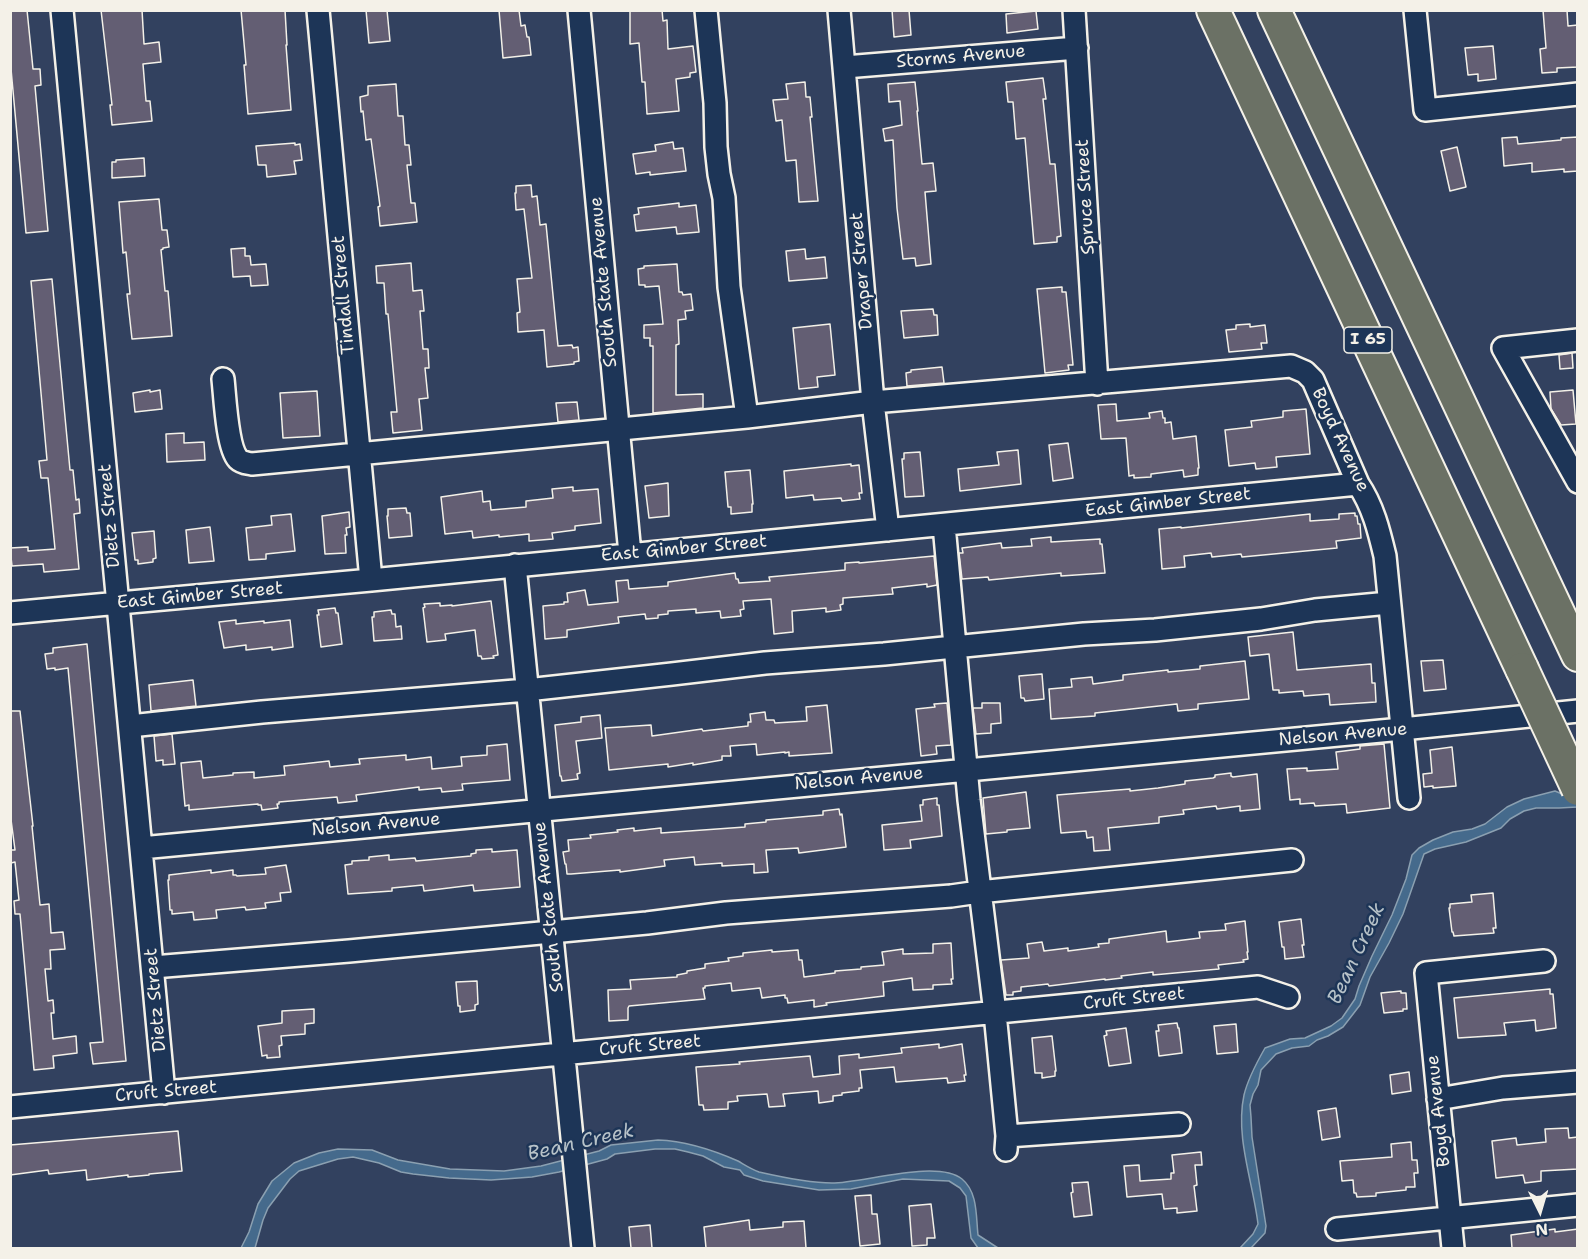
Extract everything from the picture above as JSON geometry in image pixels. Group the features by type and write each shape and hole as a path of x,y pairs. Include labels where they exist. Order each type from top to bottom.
{"highway":[{"name":"I 65","path":"1213,10 1578,789"},
{"path":"1274,10 1578,656"}],"street":[{"name":"Dietz Street","path":"62,10 164,1093"},
{"name":"Tindall Street","path":"318,10 371,580"},
{"name":"South State Avenue","path":"579,10 630,554"},
{"path":"706,10 715,103 716,147 724,198 729,287 747,417"},
{"name":"Draper Street","path":"839,10 873,402 888,530"},
{"name":"Spruce Street","path":"1074,10 1097,384"},
{"path":"1415,10 1425,110 1578,94"},
{"name":"Storms Avenue","path":"844,67 1077,48"},
{"path":"1574,471 1503,348 1578,340"},
{"name":"Boyd Avenue","path":"223,379 231,442 238,459 252,464 747,417 873,402 1291,366 1305,372 1313,380 1358,484 1367,497 1379,530 1385,556 1409,798"},
{"name":"East Gimber Street","path":"10,613 1358,484"},
{"path":"944,525 969,800 995,1013 1006,1143 1179,1124"},
{"name":"South State Avenue","path":"515,565 583,1248"},
{"path":"130,726 262,712 527,690 765,663 1261,620 1315,610 1389,603"},
{"name":"Nelson Avenue","path":"141,848 1578,711"},
{"path":"153,967 647,923 726,913 951,896 1292,860"},
{"name":"Boyd Avenue","path":"1453,1248 1426,973 1544,961"},
{"name":"Cruft Street","path":"10,1107 1258,987 1288,997"},
{"path":"1438,1099 1503,1088 1578,1082"},
{"path":"1337,1228 1578,1204"}],"water":[{"name":"Bean Creek","path":"1555,791 1562,794 1577,793 1577,807 1536,808 1524,811 1510,819 1501,828 1466,842 1424,854 1403,914 1370,977 1360,1005 1343,1027 1309,1046 1292,1048 1276,1054 1261,1070 1250,1105 1252,1137 1266,1226 1265,1233 1251,1248 1240,1248 1253,1234 1258,1224 1243,1143 1244,1095 1265,1048 1290,1039 1305,1038 1331,1026 1342,1018 1355,999 1392,915 1406,879 1412,855 1419,848 1453,832 1485,824 1507,807 1524,799"},
{"name":"Bean Creek","path":"658,1140 689,1144 709,1150 759,1172 814,1182 845,1182 918,1171 951,1173 962,1179 971,1191 974,1198 978,1235 998,1248 978,1248 971,1238 966,1196 960,1188 949,1181 903,1179 851,1189 819,1190 763,1181 744,1175 740,1170 724,1167 703,1156 688,1152 675,1149 655,1149 615,1154 607,1159 559,1172 532,1177 491,1180 413,1174 353,1157 338,1159 299,1171 290,1179 268,1208 255,1248 241,1248 258,1204 272,1181 294,1163 319,1153 338,1149 372,1150 398,1160 450,1169 504,1171 541,1166 599,1151 611,1145"}],"building":[{"path":"10,10 27,10 33,69 40,69 41,85 35,86 48,231 26,233 10,58"},
{"path":"101,10 142,10 144,44 159,42 161,62 143,64 146,101 150,101 152,121 112,125 110,105 112,105"},
{"path":"241,10 285,10 291,110 248,114"},
{"path":"366,10 387,10 390,41 369,43"},
{"path":"499,10 519,10 521,26 525,25 527,37 529,37 531,55 503,58"},
{"path":"630,10 662,10 663,21 667,20 668,49 693,46 696,72 690,73 690,77 676,79 679,111 647,114 639,43 630,44"},
{"path":"892,10 909,10 911,35 894,37"},
{"path":"1543,10 1567,10 1568,26 1578,25 1578,67 1557,68 1557,72 1542,73 1540,49 1546,48"},
{"path":"1036,11 1038,29 1007,33 1006,14"},
{"path":"1493,46 1496,79 1478,81 1478,74 1468,75 1465,48"},
{"path":"1043,78 1050,164 1055,164 1061,236 1057,237 1057,242 1034,244 1025,138 1016,139 1013,102 1008,102 1006,82"},
{"path":"805,82 806,97 810,97 818,201 799,202 796,160 786,161 782,120 776,121 773,100 788,99 786,84"},
{"path":"915,82 922,164 933,163 936,191 925,192 931,264 916,266 915,258 903,259 893,140 885,141 883,129 902,125 900,101 889,102 888,84"},
{"path":"396,84 398,116 403,116 405,145 409,145 411,165 407,165 411,203 415,203 417,222 380,226 378,207 380,206 371,139 366,140 360,97 368,95 368,86"},
{"path":"1517,137 1518,144 1578,137 1578,171 1564,172 1564,169 1532,172 1532,163 1504,166 1502,138"},
{"path":"673,142 674,149 683,148 686,171 650,175 650,172 636,174 633,154 656,151 655,145"},
{"path":"295,143 295,145 300,144 302,160 294,161 296,174 267,177 266,165 258,165 256,146"},
{"path":"1457,147 1466,187 1450,191 1441,151"},
{"path":"144,158 145,176 112,178 112,162"},
{"path":"531,185 532,197 537,196 540,225 546,224 558,346 578,347 579,361 574,364 547,367 544,330 518,332 517,313 520,312 517,279 532,278 524,209 516,210 515,193 516,186"},
{"path":"159,199 162,230 167,230 169,247 161,250 172,336 132,339 127,294 130,294 126,252 123,253 119,202"},
{"path":"679,203 679,207 696,205 699,232 677,234 676,227 636,231 634,215 639,214 638,208"},
{"path":"245,248 245,256 250,256 251,265 266,264 268,285 251,286 250,276 233,277 231,249"},
{"path":"805,249 806,259 825,257 827,278 789,281 786,251"},
{"path":"411,263 413,291 422,290 424,311 420,311 423,349 428,349 429,368 425,368 428,398 419,399 422,430 393,433 391,412 397,412 388,314 386,314 384,283 377,283 376,266"},
{"path":"677,264 679,292 683,295 691,294 693,310 685,311 686,319 678,320 676,395 703,394 703,408 653,413 653,346 650,346 650,338 644,338 644,325 663,324 659,286 639,285 638,269 644,266"},
{"path":"52,279 70,470 73,470 76,500 79,499 80,513 74,514 79,569 44,572 43,564 12,566 10,548 28,547 28,551 55,549 48,478 41,478 39,461 47,460 31,281"},
{"path":"1062,287 1062,292 1066,292 1073,365 1068,365 1069,370 1045,373 1037,289"},
{"path":"933,309 934,315 937,315 938,335 904,338 901,311"},
{"path":"830,324 835,375 817,377 818,387 799,389 793,328"},
{"path":"1250,324 1250,327 1265,325 1267,343 1261,343 1262,349 1229,352 1226,330 1236,329 1236,325"},
{"path":"1572,353 1573,368 1560,369 1559,355"},
{"path":"942,367 944,383 907,386 906,373 911,370"},
{"path":"150,390 150,392 160,390 162,409 135,412 133,393"},
{"path":"1573,390 1576,424 1561,425 1551,409 1550,392"},
{"path":"317,391 320,436 283,438 280,393"},
{"path":"577,402 579,420 558,422 556,403"},
{"path":"1116,404 1117,421 1150,418 1149,413 1162,411 1165,423 1171,422 1173,439 1196,436 1198,475 1184,477 1183,470 1151,474 1151,477 1129,476 1126,438 1101,439 1098,405"},
{"path":"1306,409 1310,454 1276,457 1277,467 1256,469 1255,463 1229,466 1225,430 1252,427 1251,421 1283,417 1283,411"},
{"path":"184,433 184,443 204,442 205,460 167,462 166,434"},
{"path":"1068,443 1073,478 1053,481 1049,445"},
{"path":"1018,450 1021,484 960,491 958,469 999,465 997,452"},
{"path":"920,452 924,496 905,497 902,459 904,459 904,453"},
{"path":"851,464 851,466 859,465 862,493 859,493 860,499 814,500 813,495 786,498 784,471"},
{"path":"750,470 752,512 731,514 731,507 728,507 725,472"},
{"path":"668,483 669,516 649,518 645,486"},
{"path":"573,487 573,491 598,489 601,523 575,526 575,530 552,533 553,539 529,541 529,534 473,538 472,531 445,534 441,497 482,491 483,502 490,501 491,510 526,507 526,501 553,498 552,489"},
{"path":"406,508 407,513 410,513 412,536 389,538 388,509"},
{"path":"349,512 350,527 346,528 347,535 345,535 346,553 325,554 322,516"},
{"path":"1355,513 1358,524 1360,524 1361,538 1336,541 1337,548 1242,557 1241,554 1212,557 1211,553 1184,556 1185,567 1162,569 1159,529 1310,514 1310,521 1339,519 1339,514"},
{"path":"291,514 295,551 266,554 266,559 249,560 246,528 272,525 271,516"},
{"path":"210,527 214,561 189,563 186,530"},
{"path":"154,531 156,558 153,562 138,564 138,560 135,560 132,533"},
{"path":"1051,537 1051,542 1100,539 1105,573 1061,576 1061,573 989,580 988,577 962,579 959,553 963,553 962,548 1001,543 1002,548 1032,546 1031,539"},
{"path":"934,556 937,585 892,588 893,594 843,598 843,604 840,605 841,610 826,612 826,608 792,611 793,632 774,634 771,599 743,601 744,609 740,610 741,616 721,618 720,611 696,613 696,609 668,611 668,614 658,615 658,618 646,619 645,614 618,617 619,623 567,630 567,637 545,639 543,606 564,604 568,602 567,593 585,590 588,605 618,602 616,581 628,580 629,589 668,586 668,582 735,573 739,583 770,581 769,577 845,570 845,563"},
{"path":"491,601 498,655 493,656 494,658 482,659 478,656 475,630 445,634 446,640 427,642 424,604 440,603 440,606 452,606"},
{"path":"335,608 338,613 342,644 321,647 318,610"},
{"path":"391,610 392,614 395,614 396,627 401,626 402,639 374,641 372,617 374,617 374,612"},
{"path":"236,620 236,624 290,620 293,647 272,650 272,647 246,650 246,645 224,648 219,622"},
{"path":"1293,632 1297,670 1371,664 1376,702 1330,705 1329,694 1304,696 1303,691 1279,693 1279,690 1273,690 1269,654 1250,656 1248,637"},
{"path":"87,644 126,1061 93,1064 90,1043 103,1042 68,668 47,669 45,654 53,653 53,648"},
{"path":"1443,660 1446,689 1424,691 1421,661"},
{"path":"1245,661 1249,699 1198,704 1198,709 1178,711 1177,704 1095,713 1095,716 1051,719 1049,689 1072,687 1071,679 1092,677 1093,684 1123,680 1123,675 1200,669 1200,666"},
{"path":"1042,674 1044,699 1025,701 1021,698 1019,676"},
{"path":"193,680 196,706 151,711 149,685"},
{"path":"947,703 951,745 936,746 937,754 921,756 916,709"},
{"path":"982,703 1000,703 1001,723 991,724 991,733 976,734 973,708 982,708"},
{"path":"827,705 832,753 789,756 789,752 785,752 757,755 756,744 730,746 731,756 722,756 722,760 693,765 693,763 668,767 668,764 609,770 605,728 651,725 652,736 702,729 703,731 748,726 748,722 751,722 750,714 765,712 766,720 774,720 775,723 807,721 806,707"},
{"path":"10,711 20,711 40,905 49,904 51,933 63,932 65,949 50,950 51,969 45,969 48,1001 53,1000 54,1013 51,1013 53,1039 76,1036 77,1053 53,1056 54,1068 34,1070 20,914 15,914 14,901 19,900 15,862 11,863 10,856 10,850 15,850 10,812"},
{"path":"600,715 602,738 576,741 580,773 577,774 578,779 562,781 555,725 581,722 581,717"},
{"path":"172,734 175,764 163,765 163,760 156,761 154,736"},
{"path":"507,744 510,780 462,784 463,790 442,792 441,788 419,790 419,787 356,795 357,801 338,803 337,797 279,802 278,808 262,810 261,805 258,804 189,810 189,805 185,806 181,763 201,761 203,778 254,772 254,778 285,775 284,766 329,761 330,767 360,764 359,759 406,755 406,760 431,757 432,769 462,766 461,757 487,755 487,746"},
{"path":"1384,744 1390,808 1347,813 1346,804 1315,806 1314,803 1300,804 1300,799 1290,800 1287,769 1307,768 1307,771 1338,769 1336,752 1360,749 1360,746"},
{"path":"1452,747 1456,786 1424,787 1423,774 1432,773 1430,750"},
{"path":"1231,773 1233,777 1257,774 1260,809 1240,811 1240,806 1217,809 1216,806 1183,810 1184,814 1159,817 1159,823 1108,828 1110,850 1094,851 1093,837 1087,838 1086,831 1061,833 1057,795 1158,788"},
{"path":"1026,792 1030,828 986,834 983,798"},
{"path":"937,798 942,836 910,840 911,848 884,850 882,825 922,821 920,805 923,805 923,800"},
{"path":"839,809 840,815 842,814 846,847 799,853 798,848 766,850 768,872 754,873 754,864 695,865 694,857 664,860 665,866 620,872 620,870 567,874 563,852 569,851 568,840 591,838 590,835 634,828 634,831 661,828 661,833 745,827 745,824 823,815 823,811"},
{"path":"492,849 492,852 517,850 520,887 474,891 473,885 424,891 423,885 392,888 392,891 348,894 345,865 352,864 352,861 389,855 389,860 415,858 416,861 471,856 476,853 476,850"},
{"path":"286,865 291,892 280,893 281,901 265,903 266,908 246,910 245,907 216,910 217,918 194,920 193,912 172,914 170,910 169,875 211,870 211,873 233,870 233,875 237,876 266,874 265,868"},
{"path":"1493,893 1496,928 1493,928 1494,933 1454,936 1450,904 1472,902 1471,895"},
{"path":"1301,919 1304,957 1285,959 1279,922"},
{"path":"1245,921 1248,959 1243,960 1244,962 1218,965 1219,969 1153,975 1153,972 1105,980 1021,987 1021,991 1013,992 1013,995 1006,995 1001,960 1029,958 1027,944 1042,942 1044,951 1068,948 1068,951 1099,947 1098,944 1109,943 1109,939 1166,931 1167,942 1200,938 1199,932 1226,930 1225,924"},
{"path":"951,943 952,984 933,985 933,989 913,990 912,978 883,982 884,996 826,1003 827,1005 814,1007 814,1000 788,1003 785,995 762,998 760,988 732,991 731,983 705,986 703,988 705,999 629,1006 628,1020 609,1021 608,990 631,989 630,980 677,977 687,971 705,968 705,964 729,961 728,958 743,956 743,953 798,950 804,977 884,965 882,952 903,949 903,954 933,953 933,944"},
{"path":"477,981 478,1004 475,1005 475,1010 460,1012 456,982"},
{"path":"1550,989 1550,994 1553,994 1556,1028 1536,1031 1535,1020 1504,1023 1506,1035 1458,1038 1454,998"},
{"path":"1401,991 1401,993 1406,993 1407,1009 1384,1013 1381,993"},
{"path":"314,1009 314,1023 305,1024 305,1034 281,1036 280,1057 262,1056 258,1026 282,1023 282,1011"},
{"path":"1177,1023 1182,1053 1159,1056 1156,1031 1159,1031 1158,1025"},
{"path":"1236,1024 1238,1052 1217,1054 1214,1026"},
{"path":"1126,1028 1131,1063 1109,1066 1104,1036 1107,1035 1106,1031"},
{"path":"1052,1036 1055,1076 1042,1078 1042,1073 1035,1073 1032,1038"},
{"path":"939,1044 939,1048 962,1044 965,1081 948,1083 947,1078 896,1082 894,1067 860,1070 862,1088 859,1088 859,1091 833,1096 833,1101 819,1103 818,1091 783,1094 785,1106 769,1107 767,1094 737,1096 738,1101 728,1102 728,1109 704,1110 703,1105 699,1105 696,1067 810,1056 813,1077 840,1074 839,1056 859,1054 859,1058 902,1053 901,1048"},
{"path":"1409,1072 1411,1091 1392,1094 1390,1075"},
{"path":"1336,1108 1340,1137 1322,1140 1318,1111"},
{"path":"1568,1128 1569,1138 1578,1137 1578,1169 1541,1171 1541,1181 1525,1183 1523,1175 1496,1178 1492,1141 1516,1138 1517,1145 1546,1142 1545,1129"},
{"path":"178,1131 182,1171 87,1180 86,1170 49,1174 48,1170 10,1175 10,1145"},
{"path":"1411,1142 1412,1160 1417,1160 1418,1173 1414,1173 1415,1187 1376,1193 1376,1196 1357,1197 1354,1193 1353,1180 1342,1181 1340,1161 1392,1157 1391,1144"},
{"path":"1201,1152 1202,1165 1195,1165 1197,1185 1194,1186 1197,1211 1177,1213 1177,1208 1164,1209 1162,1194 1127,1197 1124,1166 1139,1165 1140,1181 1171,1179 1171,1173 1174,1173 1172,1155"},
{"path":"1088,1182 1092,1215 1074,1217 1072,1183"},
{"path":"871,1195 872,1214 877,1214 880,1244 860,1246 855,1196"},
{"path":"931,1204 935,1238 927,1238 927,1245 912,1246 909,1206"},
{"path":"749,1220 750,1230 783,1227 783,1222 804,1221 806,1248 706,1248 704,1227"},
{"path":"650,1225 652,1248 631,1248 629,1227"},
{"path":"1555,1229 1555,1232 1578,1229 1578,1248 1512,1248 1511,1235"}]}
